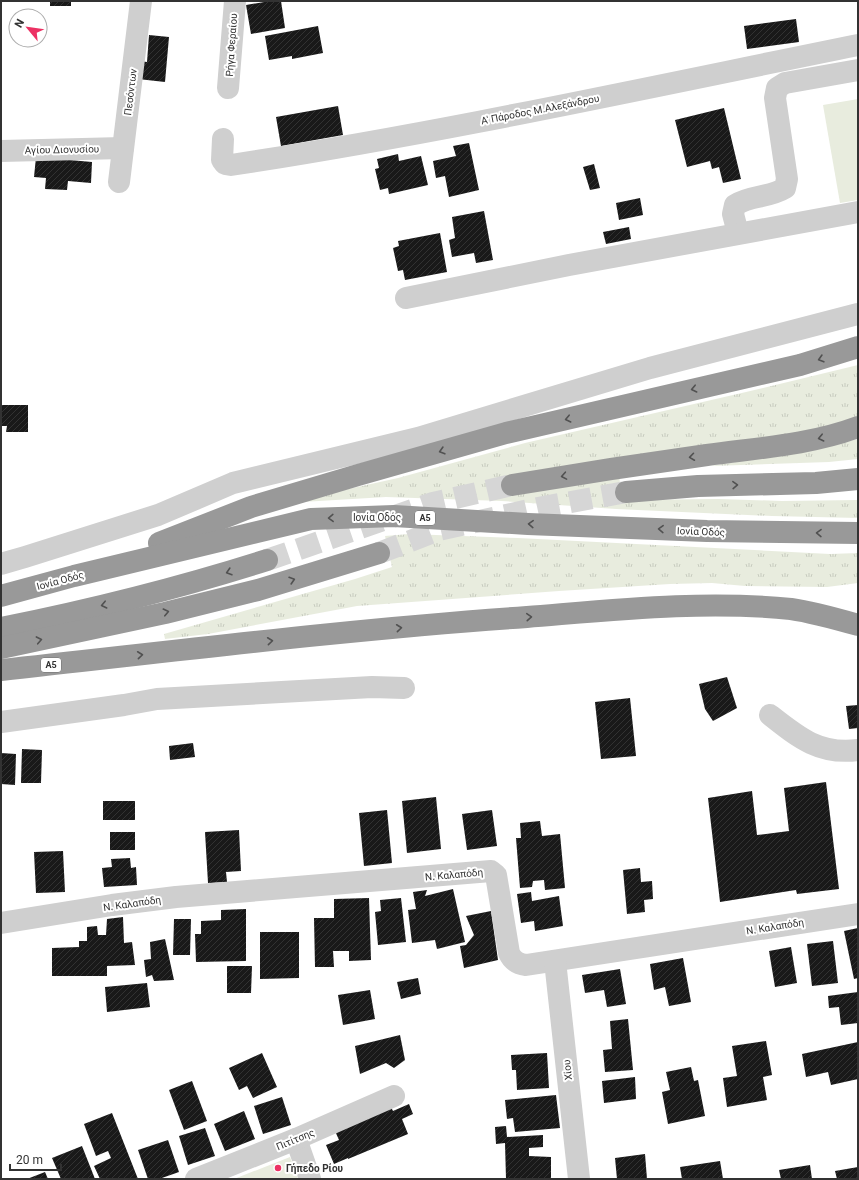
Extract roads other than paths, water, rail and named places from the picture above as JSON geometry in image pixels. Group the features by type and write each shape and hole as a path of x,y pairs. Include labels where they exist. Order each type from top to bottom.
{"highway":[{"path":"74,576 251,507 358,474 506,433 800,365 858,347"},
{"path":"512,485 606,469 799,443 858,427"},
{"path":"626,492 698,486 816,483 858,479"},
{"name":"Ιονία Οδός","path":"1,596 74,576 311,519 394,516 528,524 707,531 858,533"},
{"path":"1,648 165,613 258,590 379,553"},
{"path":"1,628 140,597 213,577 267,560"},
{"name":"Α5","path":"1,670 265,641 467,621 636,609 720,605 793,610 858,625"}],"street":[{"name":"Πεσόντων","path":"119,182 141,1"},
{"name":"Ρήγα Φεραίου","path":"228,88 235,1"},
{"name":"Α' Πάροδος Μ.Αλεξάνδρου","path":"223,150 225,164 231,165 291,156 536,110 858,45"},
{"path":"738,233 733,214 735,205 743,200 777,193 784,188 787,179 775,98 777,88 785,83 858,70"},
{"name":"Αγίου Διονυσίου","path":"1,150 123,148"},
{"path":"406,298 569,265 858,212"},
{"path":"1,564 25,558 158,515 233,483 418,438 650,368 858,314"},
{"path":"1,722 157,699 372,687 404,688"},
{"path":"770,715 799,738 815,746 834,751 858,750"},
{"name":"Ν. Καλαπόδη","path":"1,923 176,898 491,871 496,875 509,953 518,962 526,965 858,914"},
{"name":"Χίου","path":"555,961 580,1179"},
{"name":"Πιτίτσης","path":"196,1179 296,1139 394,1096"},
{"path":"296,1139 310,1179"}],"tunnel":[{"path":"267,560 433,503 512,485"},
{"path":"379,553 439,530 538,508 626,492"}],"place":[{"name":"Γήπεδο Ρίου","path":"278,1168"}]}
